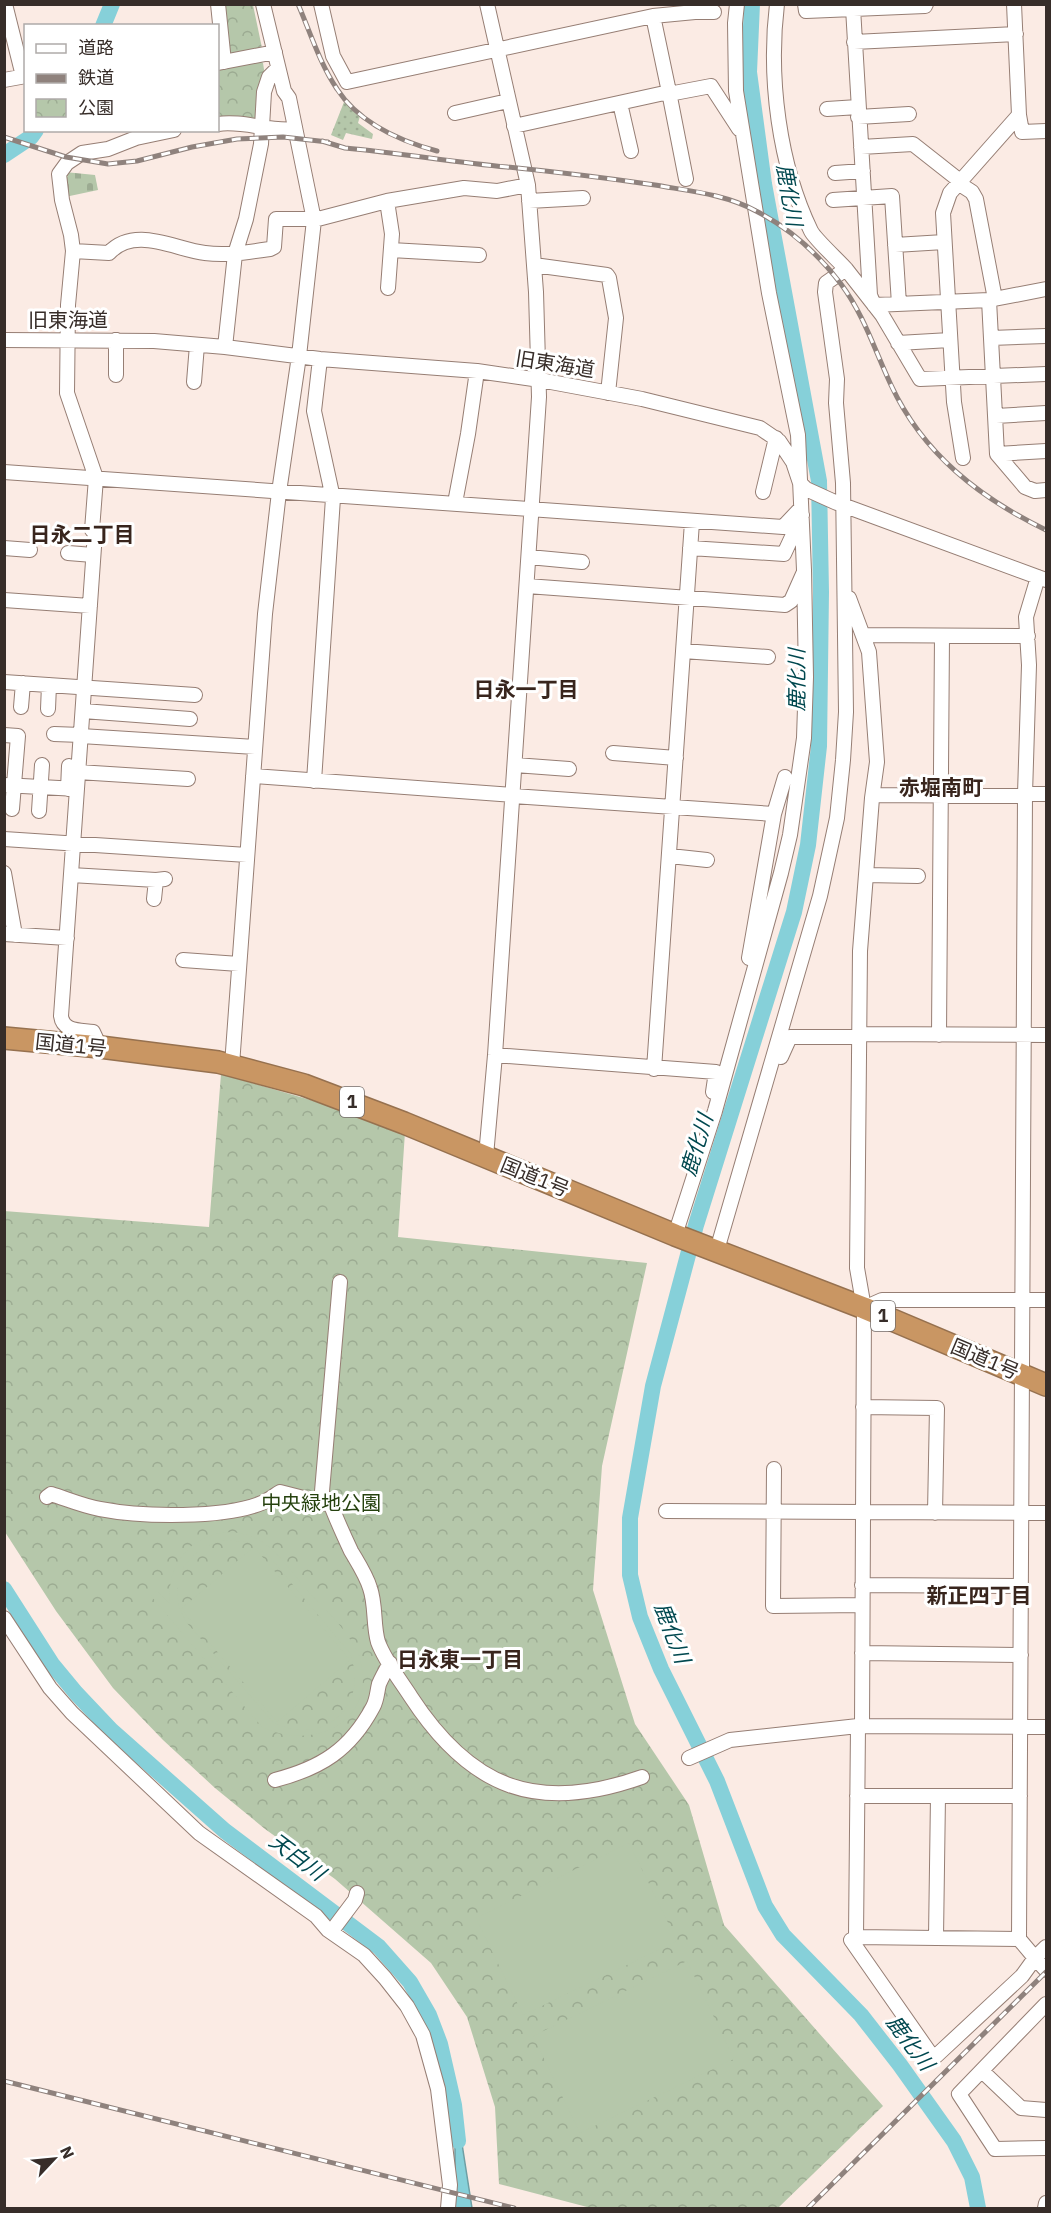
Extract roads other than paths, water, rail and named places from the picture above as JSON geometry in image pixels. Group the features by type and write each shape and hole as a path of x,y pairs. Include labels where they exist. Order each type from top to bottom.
{"highway":[{"name":"国道1号","path":"10,1035 232,1065 304,1085 486,1156 678,1236 864,1308 1047,1385"}],"street":[{"path":"4,80 24,76 5,4"},
{"path":"218,4 221,62 274,52"},
{"path":"232,1065 265,614 279,492 300,356 314,219 289,98 284,91 263,4"},
{"path":"267,19 273,4"},
{"path":"321,4 333,56 347,82 694,8 714,12"},
{"path":"486,1156 495,1055 540,380 528,185 487,4"},
{"path":"678,1236 782,873 804,738 806,678 803,486 798,435 769,293 743,134 735,69 736,4"},
{"path":"777,4 775,91 782,139 793,183 812,234 846,269 874,305 920,380 1047,374"},
{"path":"805,4 806,11 924,6 926,4"},
{"path":"1014,4 1019,115 1022,132 1047,131"},
{"path":"853,8 870,295 874,305"},
{"path":"653,16 686,179"},
{"path":"854,42 1016,34"},
{"path":"225,347 235,254 246,219 259,156 264,92 269,77 278,68"},
{"path":"514,126 711,86 743,134"},
{"path":"455,113 508,101"},
{"path":"620,103 631,152"},
{"path":"828,109 909,114"},
{"path":"963,458 950,340 943,219 945,202 959,182 1019,115"},
{"path":"219,124 295,129"},
{"path":"100,1047 93,1032 70,1029 62,1023 73,844 72,789 81,736 78,711 90,606 96,478 67,393 73,250 59,180 60,170 82,153 108,149 136,138 164,132"},
{"path":"861,147 913,144 972,192 976,199 992,299 991,338 997,454 1025,487 1035,491 1047,490"},
{"path":"835,173 862,171"},
{"path":"73,250 109,253 117,245 125,242 141,241 168,242 189,251 235,254 273,248 276,219 314,219 387,201 464,188 497,191 528,185"},
{"path":"833,200 892,196 899,304"},
{"path":"529,201 584,198"},
{"path":"387,201 392,234 388,288"},
{"path":"895,245 944,242"},
{"path":"391,250 479,255"},
{"path":"534,265 607,275 609,278 616,325 608,393"},
{"path":"717,1250 820,896 837,818 846,712 840,504 841,449 836,403 837,379 825,292 826,283 846,269"},
{"path":"874,305 992,299 1047,289"},
{"path":"991,338 1047,336"},
{"name":"旧東海道","path":"4,340 116,340 225,347 320,359 477,371 540,380 760,428 776,438 793,462 803,486"},
{"path":"116,340 116,375"},
{"path":"898,343 950,340"},
{"path":"194,382 197,345"},
{"path":"314,781 332,495 314,411 320,359"},
{"path":"455,504 477,371"},
{"path":"996,416 1047,413"},
{"path":"763,492 776,438"},
{"path":"997,454 1047,451"},
{"path":"4,472 783,527 802,512"},
{"path":"803,486 840,504 1042,579 1026,617 1028,636 1025,795 1019,1939 1047,1970"},
{"path":"690,548 784,554 802,512"},
{"path":"654,1069 692,522"},
{"path":"4,548 30,550"},
{"path":"68,553 93,555"},
{"path":"529,557 582,561"},
{"path":"527,586 785,605 791,601 804,570"},
{"path":"844,592 869,652 877,762 860,951 857,1268 864,1308 864,1512 856,1937"},
{"path":"4,600 90,606"},
{"path":"863,635 1028,636"},
{"path":"939,1035 942,636"},
{"path":"683,651 768,657"},
{"path":"4,682 195,695"},
{"path":"21,707 22,683"},
{"path":"48,709 49,685"},
{"path":"78,711 190,719"},
{"path":"166,741 168,717"},
{"path":"54,734 255,747"},
{"path":"4,735 18,736 9,785 12,809"},
{"path":"613,753 676,758"},
{"path":"39,811 42,765"},
{"path":"515,765 568,769"},
{"path":"74,769 188,779"},
{"path":"253,776 774,814"},
{"path":"746,968 752,946 774,814 785,777"},
{"path":"9,785 72,789"},
{"path":"874,795 1047,794"},
{"path":"4,839 247,855"},
{"path":"670,856 707,860"},
{"path":"4,873 10,934 67,938"},
{"path":"71,875 160,879 154,899"},
{"path":"866,875 918,876"},
{"path":"183,960 239,964"},
{"path":"767,1077 777,1067 790,1038 1047,1035"},
{"path":"495,1055 716,1072 712,1098 715,1111"},
{"path":"321,1503 340,1282"},
{"path":"864,1308 882,1300 1047,1300"},
{"path":"863,1407 937,1408 935,1513"},
{"path":"774,1469 773,1606 862,1605"},
{"path":"47,1497 51,1494 99,1509 146,1514 199,1514 233,1510 264,1502 280,1492 331,1505 371,1588 378,1642 425,1717 458,1755 494,1779 523,1791 560,1794 611,1788 642,1777"},
{"path":"666,1511 1047,1513"},
{"path":"862,1585 1022,1586"},
{"path":"4,1618 50,1688 72,1713 199,1833 299,1903 364,1955 407,2006 423,2035 438,2089 450,2185 448,2208"},
{"path":"862,1653 1021,1655"},
{"path":"275,1780 302,1773 345,1747 375,1705 379,1686 390,1663"},
{"path":"689,1758 730,1740 860,1726 1047,1727"},
{"path":"857,1796 1020,1796"},
{"path":"936,1937 938,1796"},
{"path":"333,1930 356,1897"},
{"path":"1019,1939 856,1937 851,1940 932,2056 936,2056 1022,1976 1035,1958 1047,1947"},
{"path":"1047,2004 959,2094 995,2149 1047,2148"},
{"path":"982,2071 1021,2108 1047,2110"},
{"path":"1045,2208 1047,2203"}],"water":[{"path":"455,2099 472,2208 455,2208"}],"waterway":[{"name":"天白川","path":"104,24 112,4"},
{"name":"鹿化川","path":"752,4 749,72 764,184 819,481 821,592 819,746 808,845 794,912 696,1225 653,1386 630,1518 630,1575 640,1617 661,1669 717,1781 765,1906 783,1935 861,2015 954,2141 972,2177 978,2208"},
{"name":"天白川","path":"4,155 31,137 35,132"},
{"name":"天白川","path":"4,1589 52,1664 111,1730 225,1831 379,1947 410,1982 429,2015 440,2044 454,2105 458,2141"}],"railway":[{"path":"298,4 325,69 346,101 381,129 409,142 437,151"},
{"path":"4,137 66,157 108,164 137,161 192,147 237,139 283,137 328,142"},
{"path":"322,141 345,148 581,175 694,191 732,201 756,211 803,243 841,284 863,321 904,410 937,453 976,488 998,504 1046,530"},
{"path":"808,2208 1046,1972"},
{"path":"4,2081 514,2208"}],"district":[{"name":"日永二丁目","path":"82,535"},
{"name":"日永一丁目","path":"526,690"},
{"name":"赤堀南町","path":"941,788"},
{"name":"新正四丁目","path":"979,1596"},
{"name":"日永東一丁目","path":"460,1660"}],"park label":[{"name":"中央緑地公園","path":"321,1503"}]}
